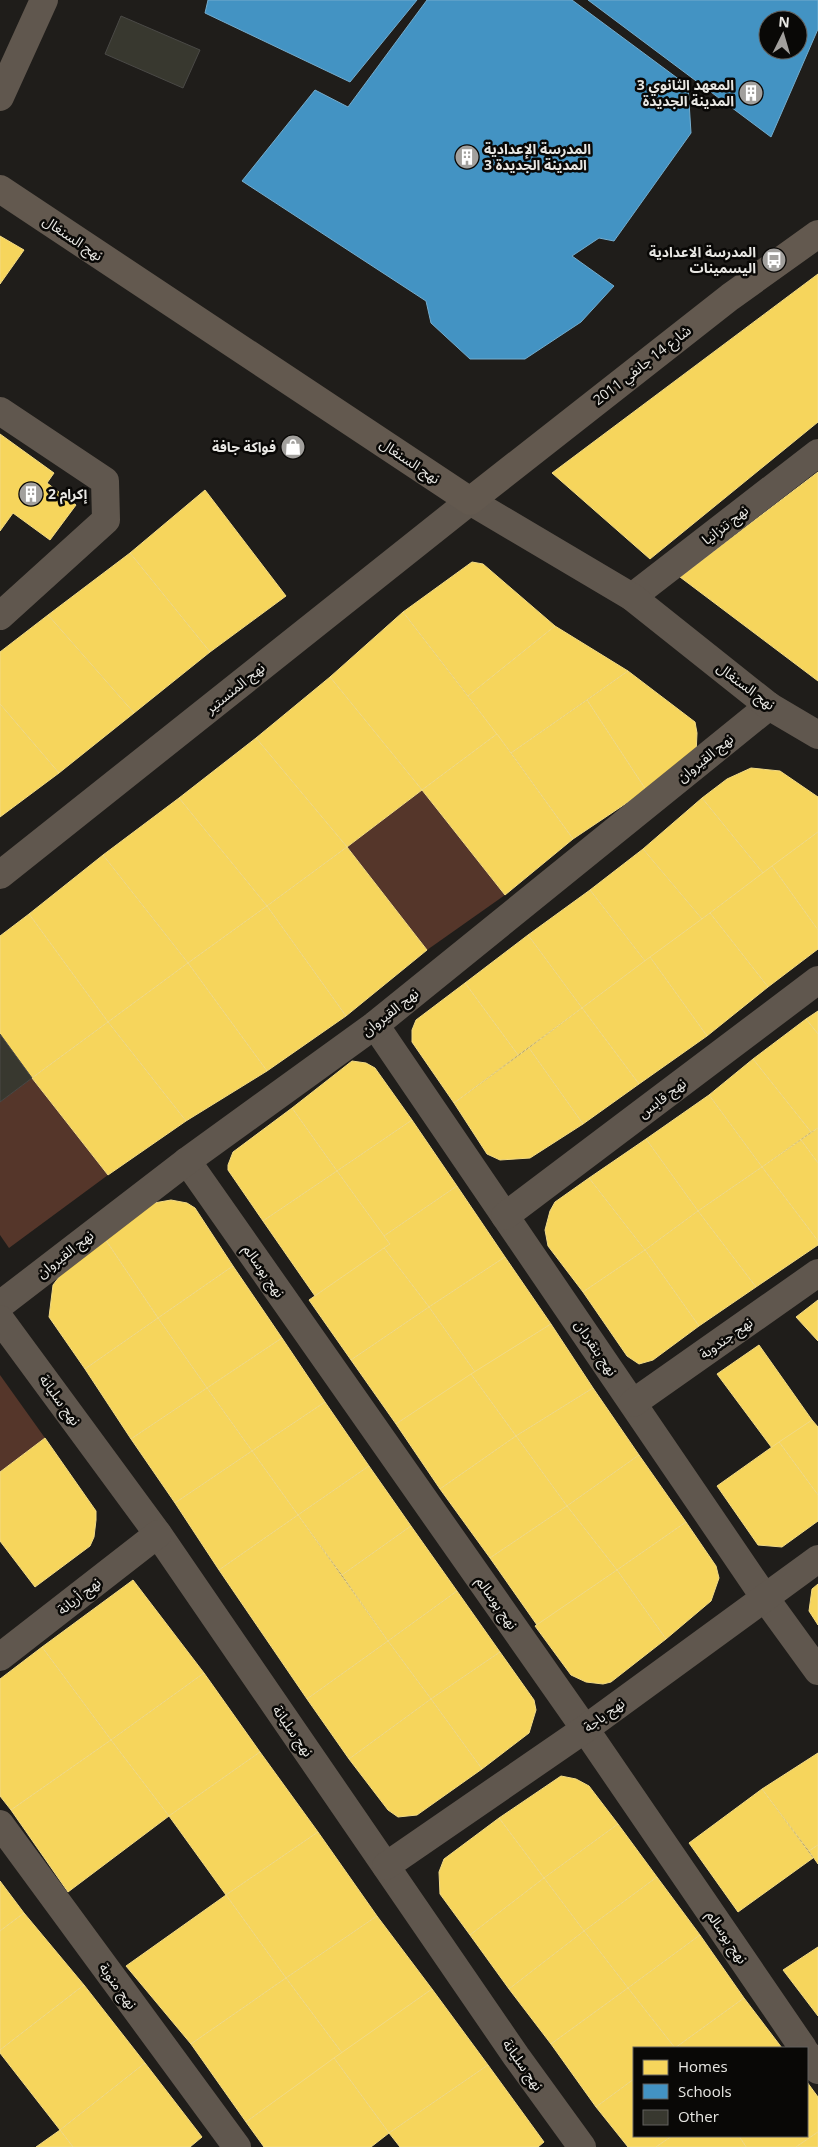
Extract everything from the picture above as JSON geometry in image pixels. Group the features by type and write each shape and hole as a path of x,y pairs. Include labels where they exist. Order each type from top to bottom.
{"main road":[{"name":"نهج السنغال","path":"0,189 470,501"},
{"name":"شارع 14 جانفي 2011","path":"470,501 730,296 818,234"}],"street":[{"path":"0,97 44,0"},
{"path":"0,411 105,481 106,520 0,616"},
{"name":"نهج تنزانيا","path":"632,597 818,453"},
{"name":"نهج السنغال","path":"470,501 632,597 769,706 818,735"},
{"name":"نهج المنستير","path":"0,875 470,501"},
{"name":"نهج القيروان","path":"0,1305 187,1161 375,1024 769,706"},
{"name":"نهج قابس","path":"505,1216 818,980"},
{"name":"نهج بنقردان","path":"375,1024 765,1598 818,1671"},
{"name":"نهج بوسالم","path":"187,1161 585,1729 802,2047"},
{"name":"نهج جندوبة","path":"633,1403 818,1273"},
{"name":"نهج سليانة","path":"0,1319 158,1534 516,2056 582,2147"},
{"name":"نهج أريانة","path":"0,1657 158,1534"},
{"name":"نهج باجة","path":"386,1866 585,1729 818,1559"},
{"name":"نهج منوبة","path":"0,1824 236,2147"},
{"path":"808,2055 818,2070"}],"shaded area":[{"path":"422,790 505,895 427,950 347,847"},
{"path":"32,1078 108,1175 9,1248 0,1235 0,1102"},
{"path":"0,1375 45,1438 0,1472"}],"building: Homes":[{"path":"0,236 24,250 0,284"},
{"path":"818,274 818,422 650,559 552,473"},
{"name":"إكرام 2","path":"0,434 54,473 47,483 76,505 50,540 13,513 0,531"},
{"path":"818,472 818,681 680,577"},
{"path":"205,490 286,596 210,652 130,553"},
{"path":"130,553 210,652 134,713 48,615"},
{"path":"472,562 483,564 555,626 468,696 403,612"},
{"path":"403,612 497,734 422,790 330,677"},
{"path":"48,615 134,713 59,773 0,704 0,652"},
{"path":"555,626 628,671 511,753 468,696"},
{"path":"628,671 695,722 697,733 696,754 646,790 587,700"},
{"path":"330,677 422,790 347,847 256,738"},
{"path":"587,700 646,790 573,839 511,753"},
{"path":"0,704 59,773 0,817"},
{"path":"497,734 573,839 505,895 422,790"},
{"path":"256,738 347,847 267,906 179,798"},
{"path":"751,768 780,771 818,797 818,832 763,873 702,798 727,779"},
{"path":"179,798 267,906 188,963 103,855"},
{"path":"702,798 763,873 702,919 643,849"},
{"path":"818,832 818,930 772,866"},
{"path":"347,847 427,950 346,1016 267,906"},
{"path":"643,849 702,919 645,961 590,890"},
{"path":"103,855 188,963 108,1022 29,914"},
{"path":"772,866 818,930 818,949 768,987 710,913"},
{"path":"590,890 645,961 582,1008 528,935"},
{"path":"267,906 346,1016 267,1071 188,963"},
{"path":"710,913 768,987 707,1036 650,957"},
{"path":"29,914 108,1022 32,1078 0,1034 0,936"},
{"path":"528,935 582,1008 518,1055 465,983"},
{"path":"650,957 707,1036 639,1084 582,1008"},
{"path":"188,963 267,1071 186,1121 108,1022"},
{"path":"465,983 518,1055 454,1103 412,1042 412,1030 416,1020"},
{"path":"582,1008 639,1084 583,1124 529,1048"},
{"path":"818,1011 818,1034 806,1019"},
{"path":"806,1019 818,1034 818,1128 811,1132 753,1059"},
{"path":"108,1022 186,1121 108,1175 32,1078"},
{"path":"529,1048 583,1124 530,1158 500,1160 487,1154 454,1103"},
{"path":"753,1059 811,1132 762,1167 709,1095"},
{"path":"352,1061 366,1063 375,1068 412,1120 337,1171 292,1108"},
{"path":"709,1095 762,1167 698,1211 646,1139"},
{"path":"292,1108 337,1171 263,1221 228,1170 228,1165 233,1152"},
{"path":"412,1120 457,1186 384,1236 337,1171"},
{"path":"818,1128 818,1163 801,1140"},
{"path":"646,1139 698,1211 645,1250 589,1178"},
{"path":"801,1140 818,1163 818,1241 762,1167"},
{"path":"762,1167 818,1241 818,1245 756,1287 698,1211"},
{"path":"337,1171 390,1244 315,1296 263,1221"},
{"path":"589,1178 645,1250 583,1292 548,1246 545,1230 550,1211 555,1202"},
{"path":"457,1186 505,1257 429,1307 384,1248 390,1244 384,1236"},
{"path":"171,1200 187,1203 195,1208 233,1266 158,1318 105,1239 154,1203"},
{"path":"698,1211 756,1287 699,1326 645,1250"},
{"path":"105,1239 158,1318 85,1369 49,1317 53,1285 68,1265"},
{"path":"384,1248 429,1307 351,1360 309,1300"},
{"path":"645,1250 699,1326 653,1360 639,1364 627,1356 583,1292"},
{"path":"505,1257 551,1324 475,1372 429,1307"},
{"path":"233,1266 282,1338 207,1388 158,1318"},
{"path":"818,1300 818,1341 796,1317"},
{"path":"429,1307 475,1372 396,1424 351,1360"},
{"path":"158,1318 207,1388 131,1439 85,1369"},
{"path":"551,1324 593,1388 516,1436 471,1374"},
{"path":"282,1338 325,1402 252,1451 207,1388"},
{"path":"759,1345 812,1420 772,1448 717,1374"},
{"path":"471,1374 516,1436 440,1489 396,1424"},
{"path":"207,1388 252,1451 175,1503 131,1439"},
{"path":"593,1388 639,1455 567,1506 516,1436"},
{"path":"325,1402 369,1466 298,1515 252,1451"},
{"path":"812,1420 818,1427 818,1495 779,1442"},
{"path":"516,1436 567,1506 490,1558 440,1489"},
{"path":"45,1438 96,1511 96,1520 94,1537 90,1546 35,1587 0,1541 0,1472"},
{"path":"779,1442 818,1495 818,1521 782,1547 758,1545 717,1486"},
{"path":"252,1451 298,1515 219,1570 175,1503"},
{"path":"639,1455 686,1522 617,1570 567,1506"},
{"path":"369,1466 411,1526 342,1575 298,1515"},
{"path":"567,1506 617,1570 537,1625 490,1558"},
{"path":"298,1515 388,1641 307,1699 219,1570"},
{"path":"686,1522 716,1566 719,1578 711,1601 666,1639 617,1570"},
{"path":"411,1526 457,1591 388,1641 342,1575"},
{"path":"617,1570 666,1639 611,1682 603,1684 586,1682 571,1675 535,1626"},
{"path":"133,1580 204,1673 111,1740 42,1647"},
{"path":"818,1584 818,1625 809,1611 812,1589"},
{"path":"457,1591 500,1652 431,1699 388,1641"},
{"path":"388,1641 431,1699 349,1759 307,1699"},
{"path":"42,1647 111,1740 11,1810 0,1796 0,1679"},
{"path":"500,1652 534,1700 536,1710 529,1733 482,1769 431,1699"},
{"path":"204,1673 260,1752 169,1816 111,1740"},
{"path":"431,1699 482,1769 417,1815 398,1817 388,1810 349,1759"},
{"path":"111,1740 169,1816 68,1892 11,1810"},
{"path":"260,1752 318,1832 226,1895 169,1816"},
{"path":"818,1753 818,1845 809,1851 762,1789"},
{"path":"561,1776 576,1779 589,1786 618,1824 544,1878 499,1818"},
{"path":"762,1789 813,1858 738,1912 689,1843"},
{"path":"499,1818 544,1878 470,1935 440,1894 439,1872 444,1859"},
{"path":"618,1824 657,1877 584,1931 544,1878"},
{"path":"318,1832 377,1916 286,1978 226,1895"},
{"path":"818,1845 818,1864 809,1851"},
{"path":"657,1877 700,1935 628,1988 584,1931"},
{"path":"544,1878 584,1931 509,1989 470,1935"},
{"path":"0,1881 24,1913 0,1931"},
{"path":"226,1895 286,1978 191,2044 126,1966"},
{"path":"24,1913 84,1985 0,2050 0,1931"},
{"path":"377,1916 432,1989 342,2053 286,1978"},
{"path":"584,1931 628,1988 551,2044 509,1989"},
{"path":"700,1935 744,1998 674,2047 628,1988"},
{"path":"818,1947 818,2016 783,1970"},
{"path":"286,1978 342,2053 246,2122 191,2044"},
{"path":"84,1985 145,2063 60,2130 0,2053 0,2050"},
{"path":"628,1988 674,2047 633,2047 633,2080 596,2107 551,2044"},
{"path":"432,1989 488,2065 389,2133 334,2058"},
{"path":"744,1998 781,2047 676,2047"},
{"path":"334,2058 389,2133 371,2147 264,2147 246,2122"},
{"path":"145,2063 202,2137 190,2147 73,2147 60,2130"},
{"path":"488,2065 544,2142 538,2147 400,2147 389,2133"},
{"path":"633,2080 633,2137 671,2137 656,2147 628,2147 596,2107"},
{"path":"808,2083 818,2097 818,2132 796,2147 746,2147 740,2137 808,2137"},
{"path":"60,2130 73,2147 36,2147"},
{"path":"818,2132 818,2147 796,2147"},
{"path":"671,2137 740,2137 746,2147 656,2147"}],"building: Schools":[{"path":"208,0 417,0 350,82 205,13"},
{"name":"المدرسة الإعدادية المدينة الجديدة 3","path":"427,0 572,0 688,86 691,133 614,241 599,238 572,256 614,286 581,322 525,359 470,359 431,323 426,301 242,181 315,90 348,107"},
{"name":"3 المعهد الثانوي المدينة الجديدة","path":"588,0 818,0 818,29 808,52 808,10 758,10 758,60 805,60 771,137"}],"building: Other":[{"path":"121,16 200,50 183,88 105,54"},
{"path":"0,1034 32,1078 0,1102"}],"place":[{"name":"3 المعهد الثانوي المدينة الجديدة","path":"751,93"},
{"name":"المدرسة الإعدادية المدينة الجديدة 3","path":"467,157"},
{"name":"المدرسة الاعدادية اليسمينات","path":"774,260"},
{"name":"فواكة جافة","path":"293,447"},
{"name":"إكرام 2","path":"31,494"}]}
